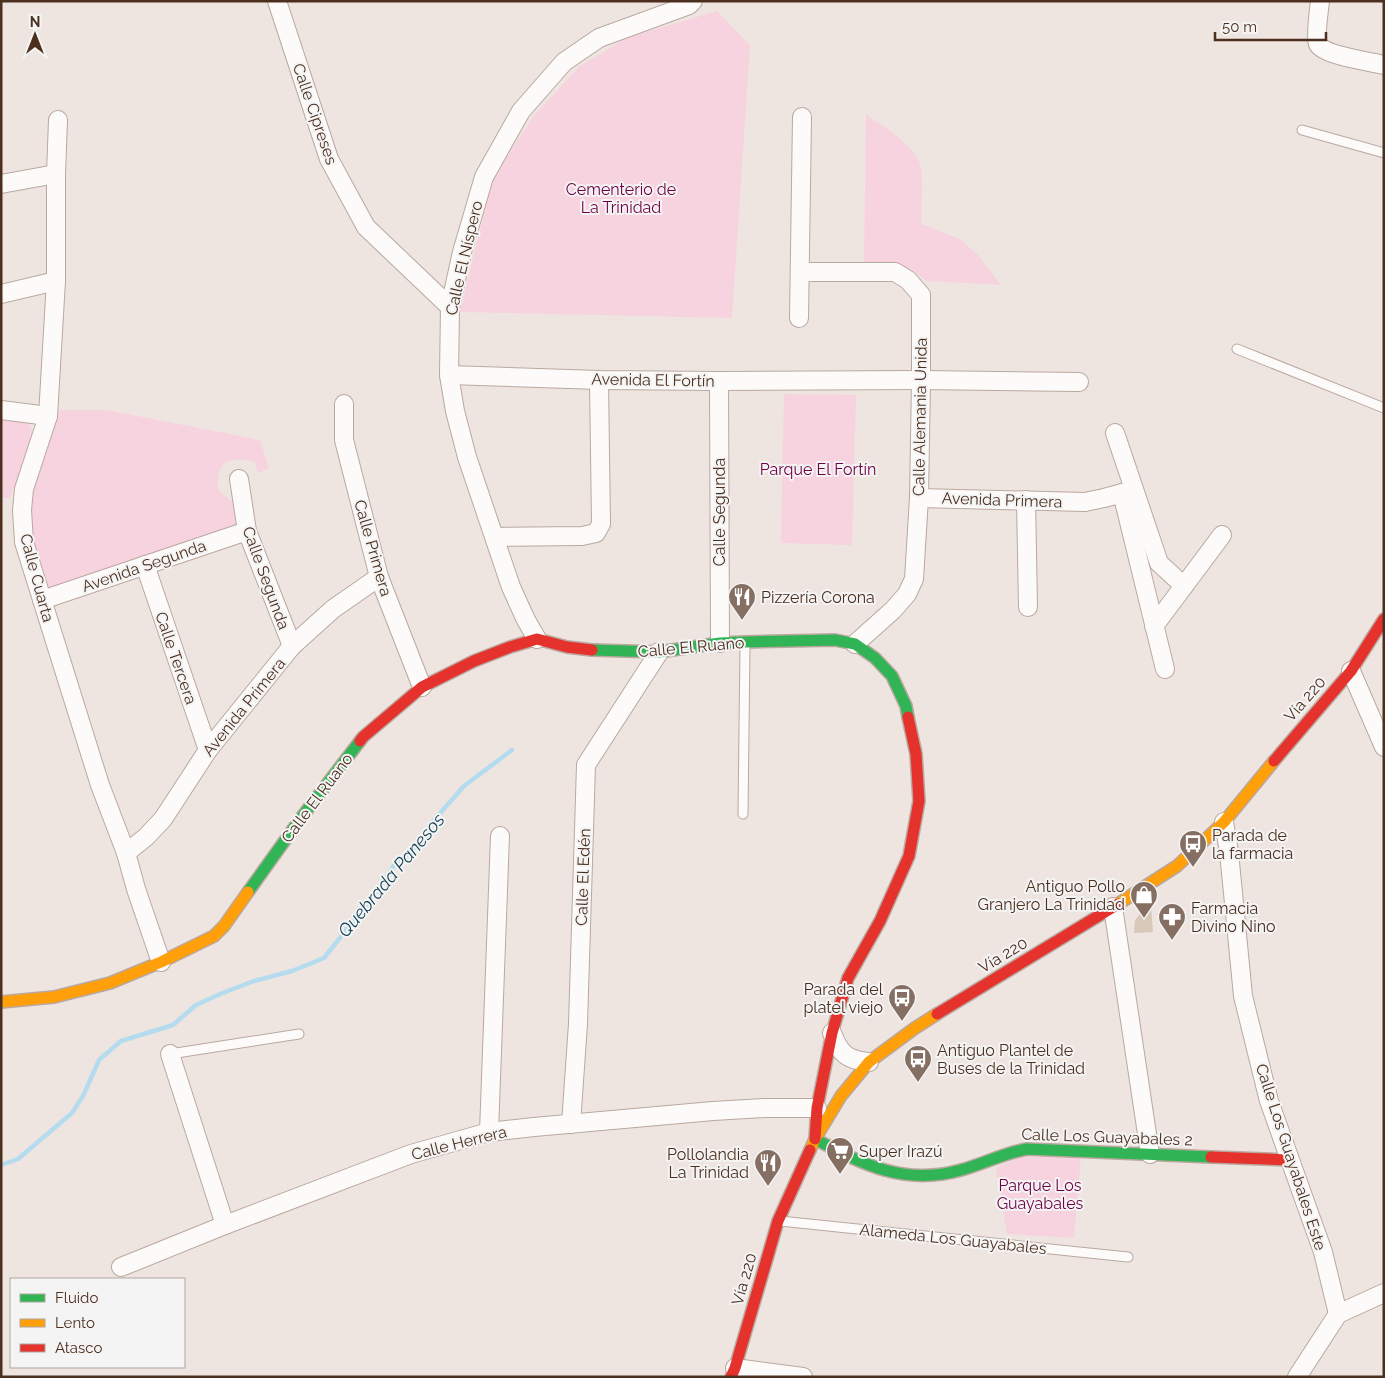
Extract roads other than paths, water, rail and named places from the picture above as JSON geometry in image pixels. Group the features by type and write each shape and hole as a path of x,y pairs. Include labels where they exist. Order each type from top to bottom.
{"street":[{"name":"Calle Cipreses","path":"277,1 329,159 366,227 450,307"},
{"name":"Calle El Níspero","path":"538,639 526,620 511,587 465,448 455,411 449,376 450,307 462,252 484,177 521,111 564,62 599,38 689,5 693,1"},
{"path":"1320,1 1317,43 1321,49 1330,53 1384,65"},
{"path":"800,318 802,117"},
{"name":"Calle Cuarta","path":"58,120 56,281 48,416 24,489 22,510 24,542 100,785 126,853 161,962"},
{"path":"1,184 56,174"},
{"name":"Calle Alemania Unida","path":"800,272 895,272 908,280 921,295 919,498 914,579 907,594 893,610 855,644"},
{"path":"1,294 56,281"},
{"name":"Avenida El Fortín","path":"449,376 599,380 921,380"},
{"path":"495,537 582,536 596,533 601,524 599,380"},
{"path":"921,380 1079,382"},
{"name":"Calle Segunda","path":"719,381 720,644"},
{"name":"Calle Primera","path":"344,404 344,440 379,577 422,687"},
{"path":"1,410 48,416"},
{"path":"1115,433 1164,669"},
{"name":"Calle Segunda","path":"239,479 247,531 292,646"},
{"path":"1128,491 1159,564 1184,586"},
{"name":"Avenida Primera","path":"919,498 1085,502 1128,491"},
{"path":"1026,500 1028,607"},
{"name":"Avenida Segunda","path":"42,600 247,531"},
{"path":"1154,626 1222,535"},
{"name":"Calle Tercera","path":"145,565 208,750"},
{"name":"Avenida Primera","path":"126,853 146,837 163,819 208,750 292,646 333,609 379,577"},
{"name":"Vía 220","path":"733,1373 778,1221 815,1139 841,1096 869,1062 915,1028 1177,866 1224,822 1351,671 1384,619"},
{"name":"Calle El Ruano","path":"1,1002 54,997 110,983 161,962 214,936 224,926 363,737 422,687 474,661 510,647 538,639 567,647 598,651 659,652 745,642 835,640 855,644 875,658 892,676 906,706 916,754 919,801 909,856 880,921 848,978 832,1033 817,1108 815,1139"},
{"name":"Calle El Edén","path":"571,1124 578,1024 586,765 659,652"},
{"path":"1351,671 1384,748"},
{"name":"Calle Los Guayabales Este","path":"1224,822 1229,852 1243,996 1269,1101 1323,1252 1338,1314"},
{"path":"489,1132 500,836"},
{"path":"1113,906 1150,1154"},
{"path":"832,1033 836,1045 845,1055 856,1061 869,1062"},
{"path":"170,1054 225,1225"},
{"name":"Calle Herrera","path":"120,1267 411,1154 489,1132 755,1108 817,1108"},
{"name":"Calle Los Guayabales 2","path":"815,1139 882,1170 925,1176 945,1175 964,1170 1014,1150 1290,1160"},
{"path":"1297,1377 1338,1314 1384,1293"},
{"path":"733,1373 803,1377"}],"lane":[{"path":"1302,130 1384,153"},
{"path":"1238,349 1384,408"},
{"path":"743,814 745,642"},
{"path":"170,1054 299,1034"},
{"name":"Alameda Los Guayabales","path":"778,1221 1128,1257"}],"waterway":[{"name":"Quebrada Panesos","path":"1,1165 18,1159 72,1113 83,1096 99,1060 121,1041 173,1025 196,1005 220,994 254,981 292,971 324,958 376,892 395,864 413,850 435,819 464,786 512,750"}],"place":[{"name":"Pizzería Corona","path":"742,621"},
{"name":"Parada de la farmacia","path":"1193,868"},
{"name":"Antiguo Pollo Granjero La Trinidad","path":"1144,919"},
{"name":"Farmacia Divino Nino","path":"1172,941"},
{"name":"Parada del platel viejo","path":"902,1022"},
{"name":"Antiguo Plantel de Buses de la Trinidad","path":"918,1083"},
{"name":"Super Irazú","path":"840,1175"},
{"name":"Pollolandia La Trinidad","path":"768,1187"}],"park label":[{"name":"Cementerio de La Trinidad","path":"621,198"},
{"name":"Parque El Fortín","path":"818,469"},
{"name":"Parque Los Guayabales","path":"1040,1194"}]}
